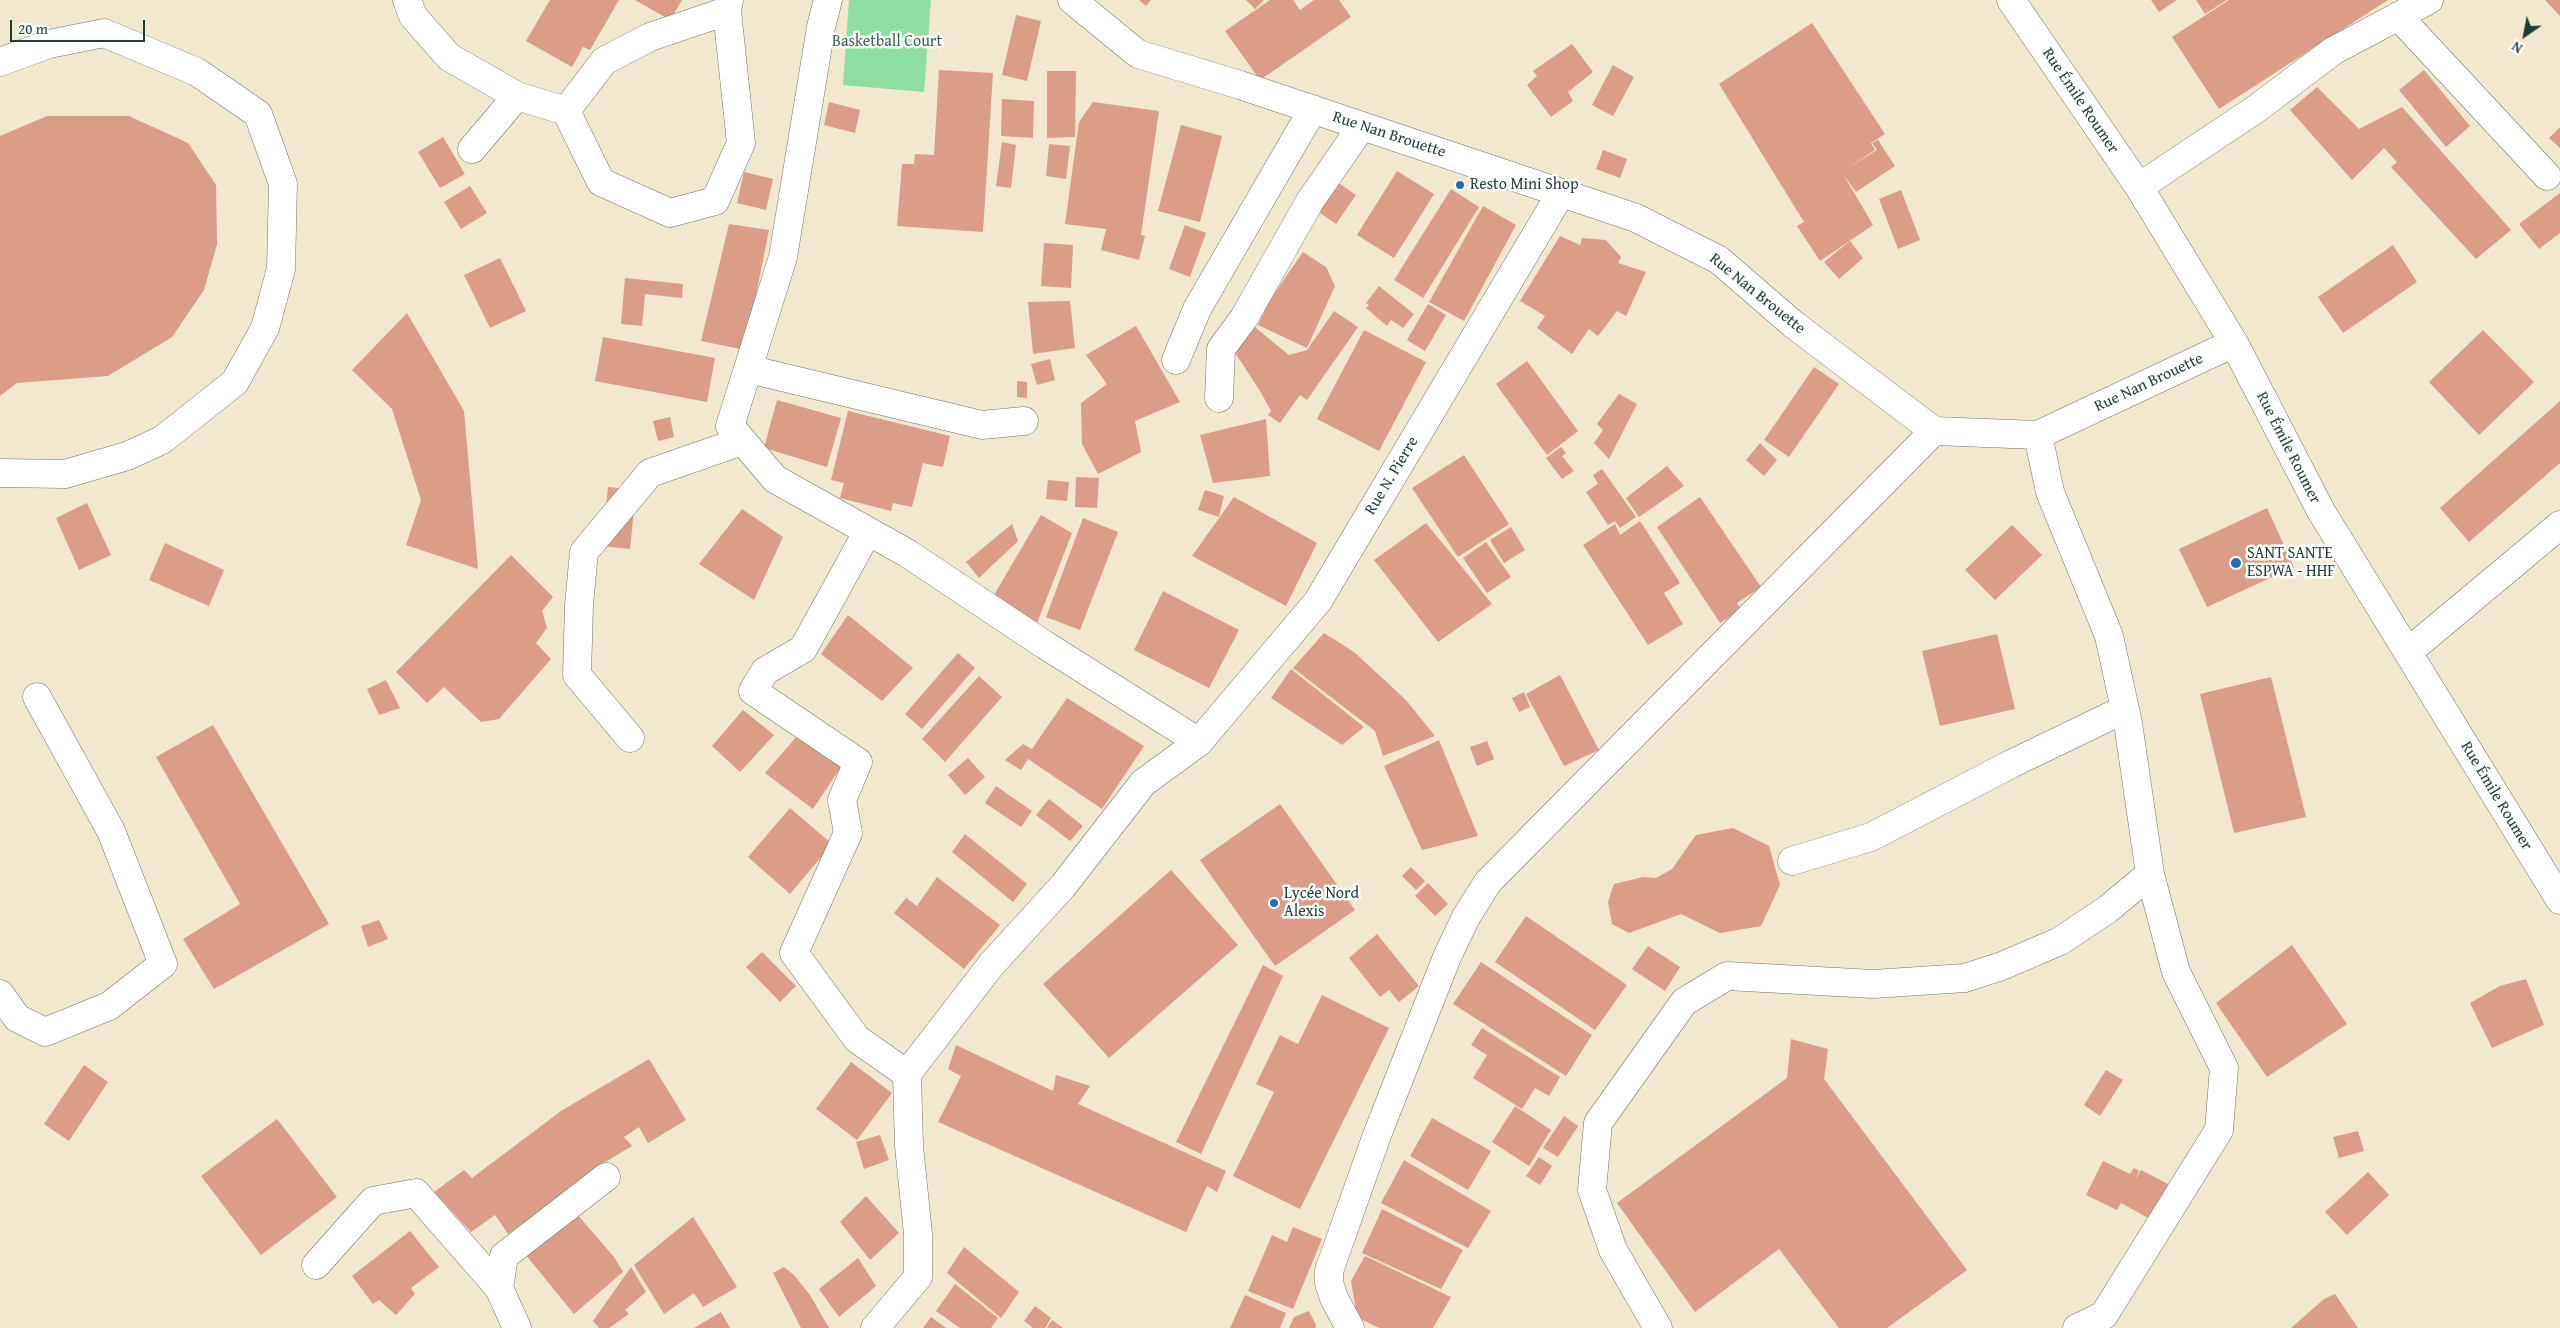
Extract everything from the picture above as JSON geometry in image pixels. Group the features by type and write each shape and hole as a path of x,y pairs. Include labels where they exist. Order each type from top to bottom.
{"street":[{"path":"407,0 413,16 449,57 517,96 566,111 601,182 670,213 716,202 741,143 728,6 650,37 604,61 566,111"},
{"path":"828,0 821,28 783,257 730,426 775,479 907,553 1044,645 1199,742"},
{"name":"Rue Nan Brouette","path":"1072,0 1138,54 1313,109 1636,218 1719,260 1794,324 1934,431 2038,435 2234,342"},
{"name":"Rue Émile Roumer","path":"2011,0 2139,187 2234,342 2321,511 2560,900"},
{"path":"2139,187 2256,108 2333,51 2429,0"},
{"path":"2398,16 2546,176"},
{"path":"0,62 50,44 104,33 197,72 258,114 283,184 280,269 265,328 235,382 162,440 127,456 65,474 0,473"},
{"path":"472,149 517,96"},
{"path":"1176,360 1197,309 1313,109"},
{"path":"1219,398 1221,349 1244,318 1310,202 1362,126"},
{"name":"Rue N. Pierre","path":"907,1074 991,964 1063,886 1143,783 1199,742 1318,601 1561,194"},
{"path":"748,369 982,425 1024,421"},
{"path":"1350,1328 1334,1298 1329,1283 1329,1271 1377,1135 1444,966 1466,917 1488,882 1934,431"},
{"path":"2038,435 2050,492 2109,636 2125,709 2150,874 2176,972 2224,1068 2219,1130 2104,1315 2077,1328"},
{"path":"630,738 578,675 579,605 584,552 650,473 742,441"},
{"path":"2408,652 2560,525"},
{"path":"868,531 803,649 764,671 753,692 858,762 842,800 848,833 794,954 857,1039 907,1074 910,1146 918,1234 918,1277 874,1328"},
{"path":"0,994 17,1018 45,1032 109,1006 163,964 111,831 37,697"},
{"path":"1792,861 1871,837 2011,764 2125,709"},
{"path":"1658,1328 1613,1250 1592,1190 1598,1123 1684,1002 1727,976 1873,984 1965,978 2002,966 2060,941 2108,909 2150,874"},
{"path":"499,1288 504,1256 606,1177"},
{"path":"316,1266 373,1201 416,1193 499,1288 516,1328"}],"green space":[{"name":"Basketball Court","path":"849,0 931,0 924,92 843,85"}],"building":[{"path":"550,0 619,0 590,50 583,47 572,67 526,41"},
{"path":"635,0 682,0 670,20"},
{"path":"1139,0 1151,0 1146,6"},
{"path":"1246,0 1264,0 1255,9"},
{"path":"1270,0 1293,0 1300,10 1314,0 1339,0 1351,17 1260,80 1225,31"},
{"path":"2151,0 2177,0 2159,12"},
{"path":"2196,0 2227,0 2205,14"},
{"path":"2229,0 2388,0 2219,109 2172,37"},
{"path":"2545,0 2560,0 2560,16"},
{"path":"1016,15 1041,21 1027,81 1002,75"},
{"path":"1812,23 1885,134 1871,143 1875,150 1846,169 1877,150 1872,143 1878,140 1895,166 1856,192 1843,174 1873,225 1820,261 1797,226 1804,222 1719,84"},
{"path":"1572,44 1593,72 1568,92 1573,101 1551,117 1527,85 1537,76 1533,71"},
{"path":"1613,65 1634,77 1613,116 1592,105"},
{"path":"939,70 993,73 983,232 897,226 902,164 914,164 915,154 934,155"},
{"path":"2424,70 2470,126 2446,147 2399,90"},
{"path":"1047,71 1076,71 1075,137 1047,138"},
{"path":"2317,87 2359,129 2402,107 2511,230 2476,259 2391,167 2397,162 2384,148 2352,180 2290,110"},
{"path":"1002,99 1034,101 1033,138 1001,136"},
{"path":"829,102 860,110 855,133 824,125"},
{"path":"1093,102 1159,111 1141,235 1145,236 1139,260 1101,250 1106,229 1065,224 1079,122"},
{"path":"47,116 129,116 188,143 216,185 217,244 204,290 172,337 108,376 17,383 0,396 0,136"},
{"path":"1181,125 1222,136 1200,222 1158,211"},
{"path":"2560,127 2560,148 2549,138"},
{"path":"443,137 465,174 440,188 418,152"},
{"path":"1002,142 1016,145 1011,188 996,186"},
{"path":"1049,144 1070,146 1066,179 1046,176"},
{"path":"1603,150 1627,159 1620,178 1596,169"},
{"path":"1397,171 1434,194 1394,258 1357,235"},
{"path":"744,172 773,179 766,210 737,203"},
{"path":"1333,179 1356,195 1336,224 1313,208"},
{"path":"470,186 487,213 461,229 444,202"},
{"path":"1451,189 1479,207 1423,298 1394,280"},
{"path":"1901,190 1920,240 1898,249 1879,199"},
{"path":"2560,193 2560,233 2539,249 2519,224"},
{"path":"1483,206 1516,225 1464,321 1429,302"},
{"path":"729,224 769,230 745,350 701,341"},
{"path":"1185,225 1206,233 1190,277 1169,269"},
{"path":"1560,236 1580,245 1582,238 1606,240 1621,257 1618,263 1646,272 1626,316 1617,311 1598,336 1589,329 1572,354 1537,328 1545,316 1520,301"},
{"path":"1850,241 1863,258 1839,279 1824,262"},
{"path":"1044,243 1073,245 1071,288 1041,286"},
{"path":"2393,245 2417,282 2343,333 2318,297"},
{"path":"1303,252 1326,267 1335,286 1307,348 1258,325 1269,301"},
{"path":"500,258 526,311 490,328 464,275"},
{"path":"625,278 683,284 682,298 645,294 642,326 621,324"},
{"path":"1379,286 1414,314 1403,328 1391,320 1387,326 1366,308 1369,305 1366,303"},
{"path":"1070,301 1075,348 1033,354 1028,302"},
{"path":"1428,304 1446,315 1425,351 1407,340"},
{"path":"1334,311 1358,327 1307,400 1300,395 1280,423 1268,415 1271,411 1232,348 1251,324 1289,355 1307,350"},
{"path":"407,313 464,411 478,569 406,545 421,500 392,409 352,370"},
{"path":"1136,326 1180,402 1135,421 1141,452 1098,474 1082,444 1081,403 1107,384 1086,355"},
{"path":"1364,330 1426,362 1379,451 1317,419"},
{"path":"2483,330 2534,382 2479,435 2429,382"},
{"path":"603,337 715,358 707,402 595,381"},
{"path":"1050,359 1055,380 1037,385 1031,364"},
{"path":"1527,361 1578,431 1547,455 1496,384"},
{"path":"1814,367 1839,384 1789,457 1764,440"},
{"path":"1017,381 1027,382 1027,398 1017,397"},
{"path":"1619,394 1637,404 1609,459 1594,443 1603,430 1597,424"},
{"path":"777,400 841,418 827,467 764,448"},
{"path":"2560,401 2560,463 2469,542 2440,508"},
{"path":"848,411 950,436 943,467 923,463 912,507 893,503 891,511 840,498 844,483 831,480"},
{"path":"670,417 674,437 658,441 653,421"},
{"path":"1266,419 1270,476 1213,483 1200,435"},
{"path":"1760,443 1777,460 1764,476 1746,460"},
{"path":"1561,447 1566,453 1562,456 1574,471 1562,479 1546,458"},
{"path":"1464,455 1509,524 1458,557 1412,488"},
{"path":"1667,466 1684,486 1639,517 1626,498"},
{"path":"1602,469 1636,517 1620,528 1615,521 1608,525 1586,492 1598,484 1593,475"},
{"path":"1076,477 1099,478 1097,508 1075,507"},
{"path":"1048,480 1069,482 1067,501 1046,499"},
{"path":"608,487 636,490 630,549 602,546"},
{"path":"1205,490 1224,496 1219,517 1198,510"},
{"path":"1234,497 1317,543 1286,606 1192,556"},
{"path":"1700,497 1761,587 1737,603 1741,610 1720,623 1657,527"},
{"path":"87,503 111,555 79,570 56,518"},
{"path":"2267,508 2294,567 2207,607 2179,549"},
{"path":"742,509 783,537 754,600 699,564"},
{"path":"1041,515 1072,533 1037,623 994,595"},
{"path":"1083,518 1118,532 1080,630 1046,617"},
{"path":"1640,521 1680,583 1664,593 1683,624 1648,645 1583,545 1615,524 1620,535"},
{"path":"1426,523 1492,604 1438,642 1374,560"},
{"path":"1012,524 1018,541 979,578 966,562"},
{"path":"2012,525 2042,555 1995,600 1965,570"},
{"path":"1511,527 1525,550 1504,563 1490,540"},
{"path":"1486,542 1511,577 1487,593 1463,558"},
{"path":"165,543 224,570 209,606 149,580"},
{"path":"511,555 553,597 542,611 547,628 536,643 551,659 499,719 481,722 444,687 427,703 396,672"},
{"path":"1163,591 1239,630 1209,688 1134,650"},
{"path":"848,615 913,668 882,701 821,654"},
{"path":"1324,633 1354,652 1406,700 1435,736 1383,756 1375,731 1293,668"},
{"path":"1997,634 2015,709 1940,726 1922,651"},
{"path":"958,653 975,668 922,729 905,714"},
{"path":"1291,669 1364,727 1342,745 1271,698"},
{"path":"1560,675 1599,750 1564,766 1526,694"},
{"path":"979,676 1002,697 945,762 922,739"},
{"path":"2271,677 2306,817 2234,833 2200,694"},
{"path":"386,680 400,708 379,715 367,689"},
{"path":"1524,692 1530,707 1519,712 1512,698"},
{"path":"1067,698 1144,746 1102,809 1028,759 1021,770 1005,760 1023,744 1032,749"},
{"path":"743,710 774,735 740,772 712,746"},
{"path":"213,725 329,924 214,989 183,939 240,904 156,757"},
{"path":"798,735 841,767 813,809 765,773"},
{"path":"1439,740 1478,836 1422,850 1384,766"},
{"path":"1487,741 1494,759 1477,766 1470,747"},
{"path":"968,758 985,777 965,795 948,775"},
{"path":"996,786 1032,811 1021,827 985,803"},
{"path":"1049,799 1083,826 1070,841 1036,815"},
{"path":"1280,804 1355,910 1275,966 1200,860"},
{"path":"790,808 832,844 790,894 748,857"},
{"path":"1733,828 1769,846 1780,885 1761,926 1720,933 1681,914 1629,933 1612,924 1608,902 1614,884 1643,877 1656,878 1672,869 1696,835"},
{"path":"965,834 1027,884 1013,902 952,852"},
{"path":"1411,867 1425,881 1416,890 1402,876"},
{"path":"1171,870 1238,945 1109,1058 1043,984"},
{"path":"937,877 1000,925 964,969 894,913 906,898 917,906"},
{"path":"1428,883 1448,904 1435,916 1415,896"},
{"path":"1526,916 1627,985 1595,1030 1495,962"},
{"path":"379,920 388,939 368,947 361,926"},
{"path":"1377,934 1419,986 1399,1002 1389,990 1380,997 1349,958"},
{"path":"2292,945 2347,1024 2267,1077 2216,1003"},
{"path":"1648,946 1680,967 1665,991 1632,969"},
{"path":"762,952 796,986 780,1002 746,967"},
{"path":"1481,962 1592,1035 1566,1076 1453,1004"},
{"path":"1263,965 1283,976 1201,1154 1176,1142"},
{"path":"2526,979 2544,1025 2492,1048 2470,1003 2500,986"},
{"path":"1322,995 1389,1028 1300,1209 1233,1176 1274,1092 1256,1084 1280,1035 1298,1044"},
{"path":"1482,1028 1560,1077 1549,1096 1535,1088 1522,1109 1473,1078 1487,1055 1471,1045"},
{"path":"1791,1039 1828,1049 1824,1079 1967,1270 1887,1328 1839,1328 1779,1249 1695,1312 1617,1203 1787,1078"},
{"path":"956,1045 1053,1091 1056,1075 1090,1086 1078,1104 1226,1171 1217,1192 1207,1186 1186,1232 938,1122 961,1076 948,1069"},
{"path":"649,1059 686,1120 648,1143 639,1127 624,1137 632,1146 600,1165 602,1167 508,1234 495,1215 471,1232 434,1192 464,1170 472,1178 561,1111"},
{"path":"851,1062 892,1093 857,1140 816,1109"},
{"path":"84,1065 108,1082 69,1141 44,1124"},
{"path":"2106,1070 2123,1080 2100,1116 2084,1105"},
{"path":"1515,1106 1551,1130 1529,1166 1492,1142"},
{"path":"1564,1116 1578,1126 1558,1157 1543,1148"},
{"path":"1432,1118 1491,1151 1468,1190 1410,1156"},
{"path":"277,1119 337,1197 261,1255 201,1176"},
{"path":"2358,1131 2364,1151 2339,1158 2333,1137"},
{"path":"880,1135 889,1160 864,1169 856,1142"},
{"path":"1539,1157 1552,1166 1540,1185 1526,1176"},
{"path":"1404,1160 1491,1211 1468,1248 1381,1203"},
{"path":"2103,1161 2130,1174 2134,1168 2139,1171 2135,1180 2141,1170 2168,1184 2150,1219 2121,1203 2117,1210 2086,1195"},
{"path":"2368,1172 2389,1195 2347,1235 2325,1212"},
{"path":"866,1196 899,1233 870,1260 840,1222"},
{"path":"1382,1209 1463,1250 1441,1289 1362,1253"},
{"path":"576,1213 614,1257 623,1272 574,1314 525,1254"},
{"path":"693,1217 737,1287 703,1307 694,1293 664,1314 634,1265"},
{"path":"1293,1227 1322,1239 1293,1309 1248,1291 1272,1235 1287,1242"},
{"path":"410,1231 439,1267 411,1288 415,1294 396,1315 379,1300 373,1304 352,1276"},
{"path":"964,1247 1019,1292 1001,1318 947,1273"},
{"path":"1365,1256 1451,1297 1433,1328 1379,1328 1357,1317 1351,1281"},
{"path":"858,1258 876,1286 839,1317 819,1289"},
{"path":"631,1267 646,1292 625,1310 629,1314 609,1328 599,1328 593,1321"},
{"path":"784,1267 794,1275 810,1295 829,1328 801,1328 773,1273"},
{"path":"955,1284 998,1318 991,1328 960,1328 936,1311"},
{"path":"2335,1294 2358,1328 2291,1328 2324,1299"},
{"path":"1245,1295 1286,1313 1280,1328 1230,1328"},
{"path":"1035,1306 1051,1318 1045,1328 1033,1328 1024,1321"},
{"path":"1309,1311 1316,1325 1315,1328 1289,1328 1294,1317"},
{"path":"721,1312 730,1328 694,1328"},
{"path":"931,1317 946,1328 923,1328"},
{"path":"1052,1320 1063,1328 1047,1328"}],"place":[{"name":"Resto Mini Shop","path":"1460,185"},
{"name":"SANT SANTE ESPWA - HHF","path":"2236,563"},
{"name":"Lycée Nord Alexis","path":"1274,903"}]}
